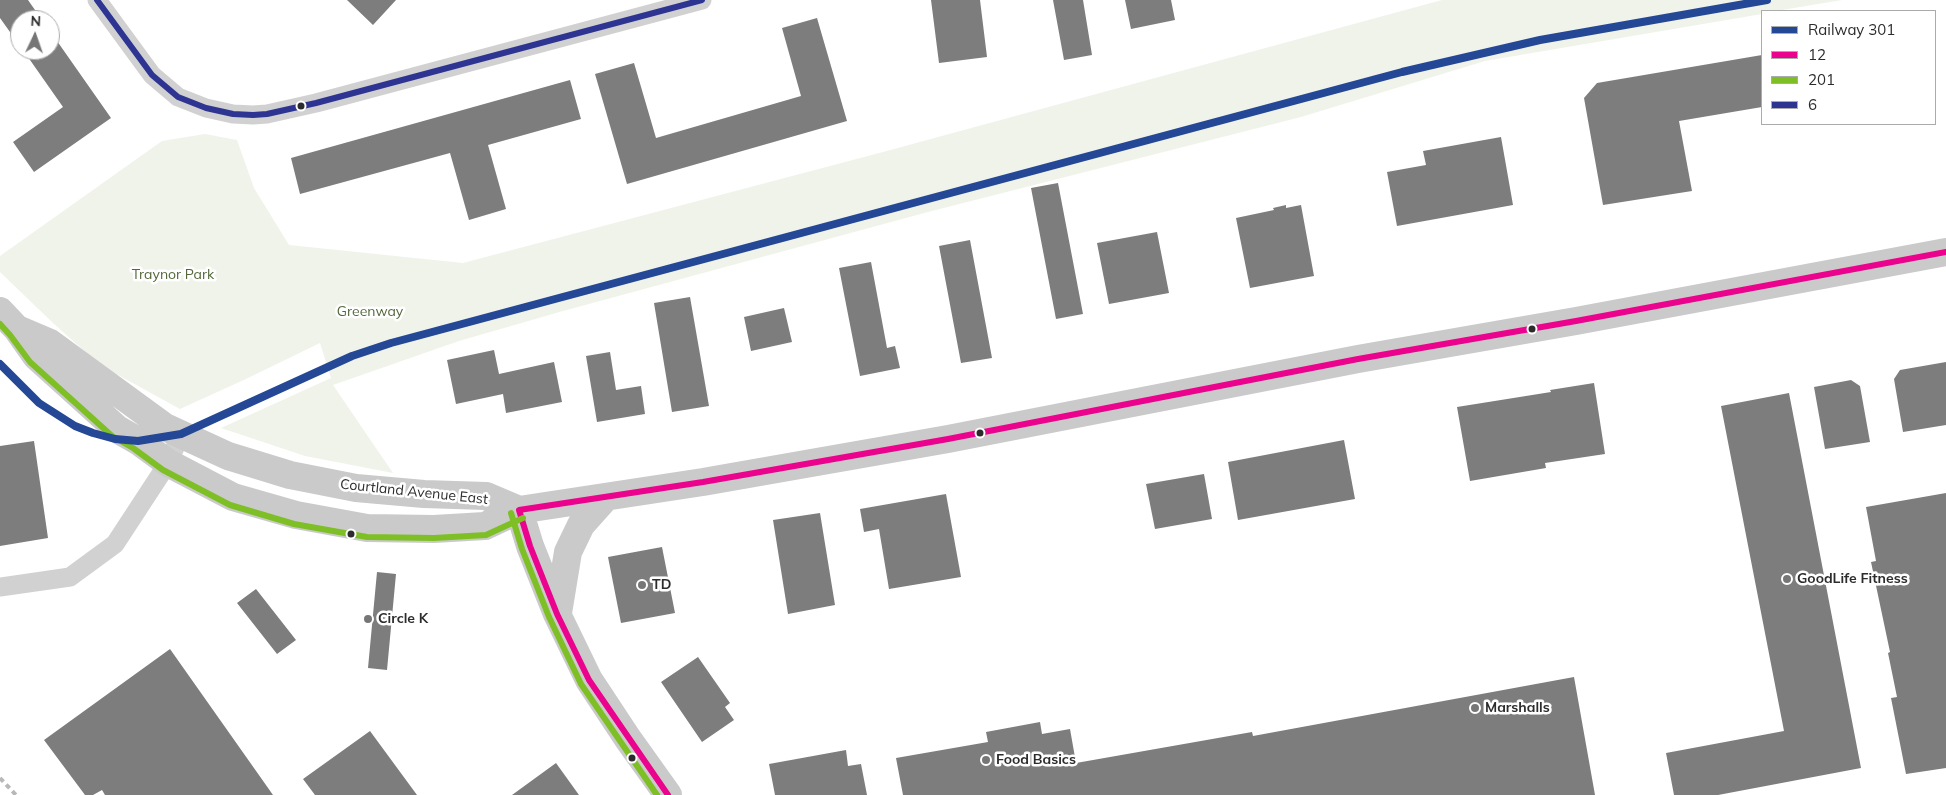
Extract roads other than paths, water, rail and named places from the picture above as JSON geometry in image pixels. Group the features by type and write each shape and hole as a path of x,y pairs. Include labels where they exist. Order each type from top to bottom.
{"main road":[{"path":"668,795 589,680 557,614 530,546 519,510 703,482 948,439 1358,358 1585,320 1946,252"},
{"name":"Courtland Avenue East","path":"8,320 50,343 165,427 228,456 290,475 356,488 424,494 486,496 519,510"},
{"name":"Courtland Avenue East","path":"8,320 36,356 117,428 168,463 233,497 296,515 367,528 434,529 485,526 519,510"},
{"path":"557,614 568,552 581,525 606,497"}],"street":[{"path":"97,0 152,75 178,97 206,108 233,114 267,114 462,65 702,0"},
{"path":"0,587 70,577 115,544 168,463 181,434"}],"railway":[{"path":"0,778 16,795"}],"rail line":[{"name":"301","path":"0,364 39,403 75,426 93,433 115,439 138,441 181,434 352,356 391,343 1402,72 1540,40 1767,0"}],"place":[{"name":"GoodLife Fitness","path":"1787,579"},
{"name":"TD","path":"642,585"},
{"name":"Circle K","path":"368,619"},
{"name":"Marshalls","path":"1475,708"},
{"name":"Food Basics","path":"986,760"}],"park label":[{"name":"Traynor Park","path":"173,275"},
{"name":"Greenway","path":"370,312"}]}
